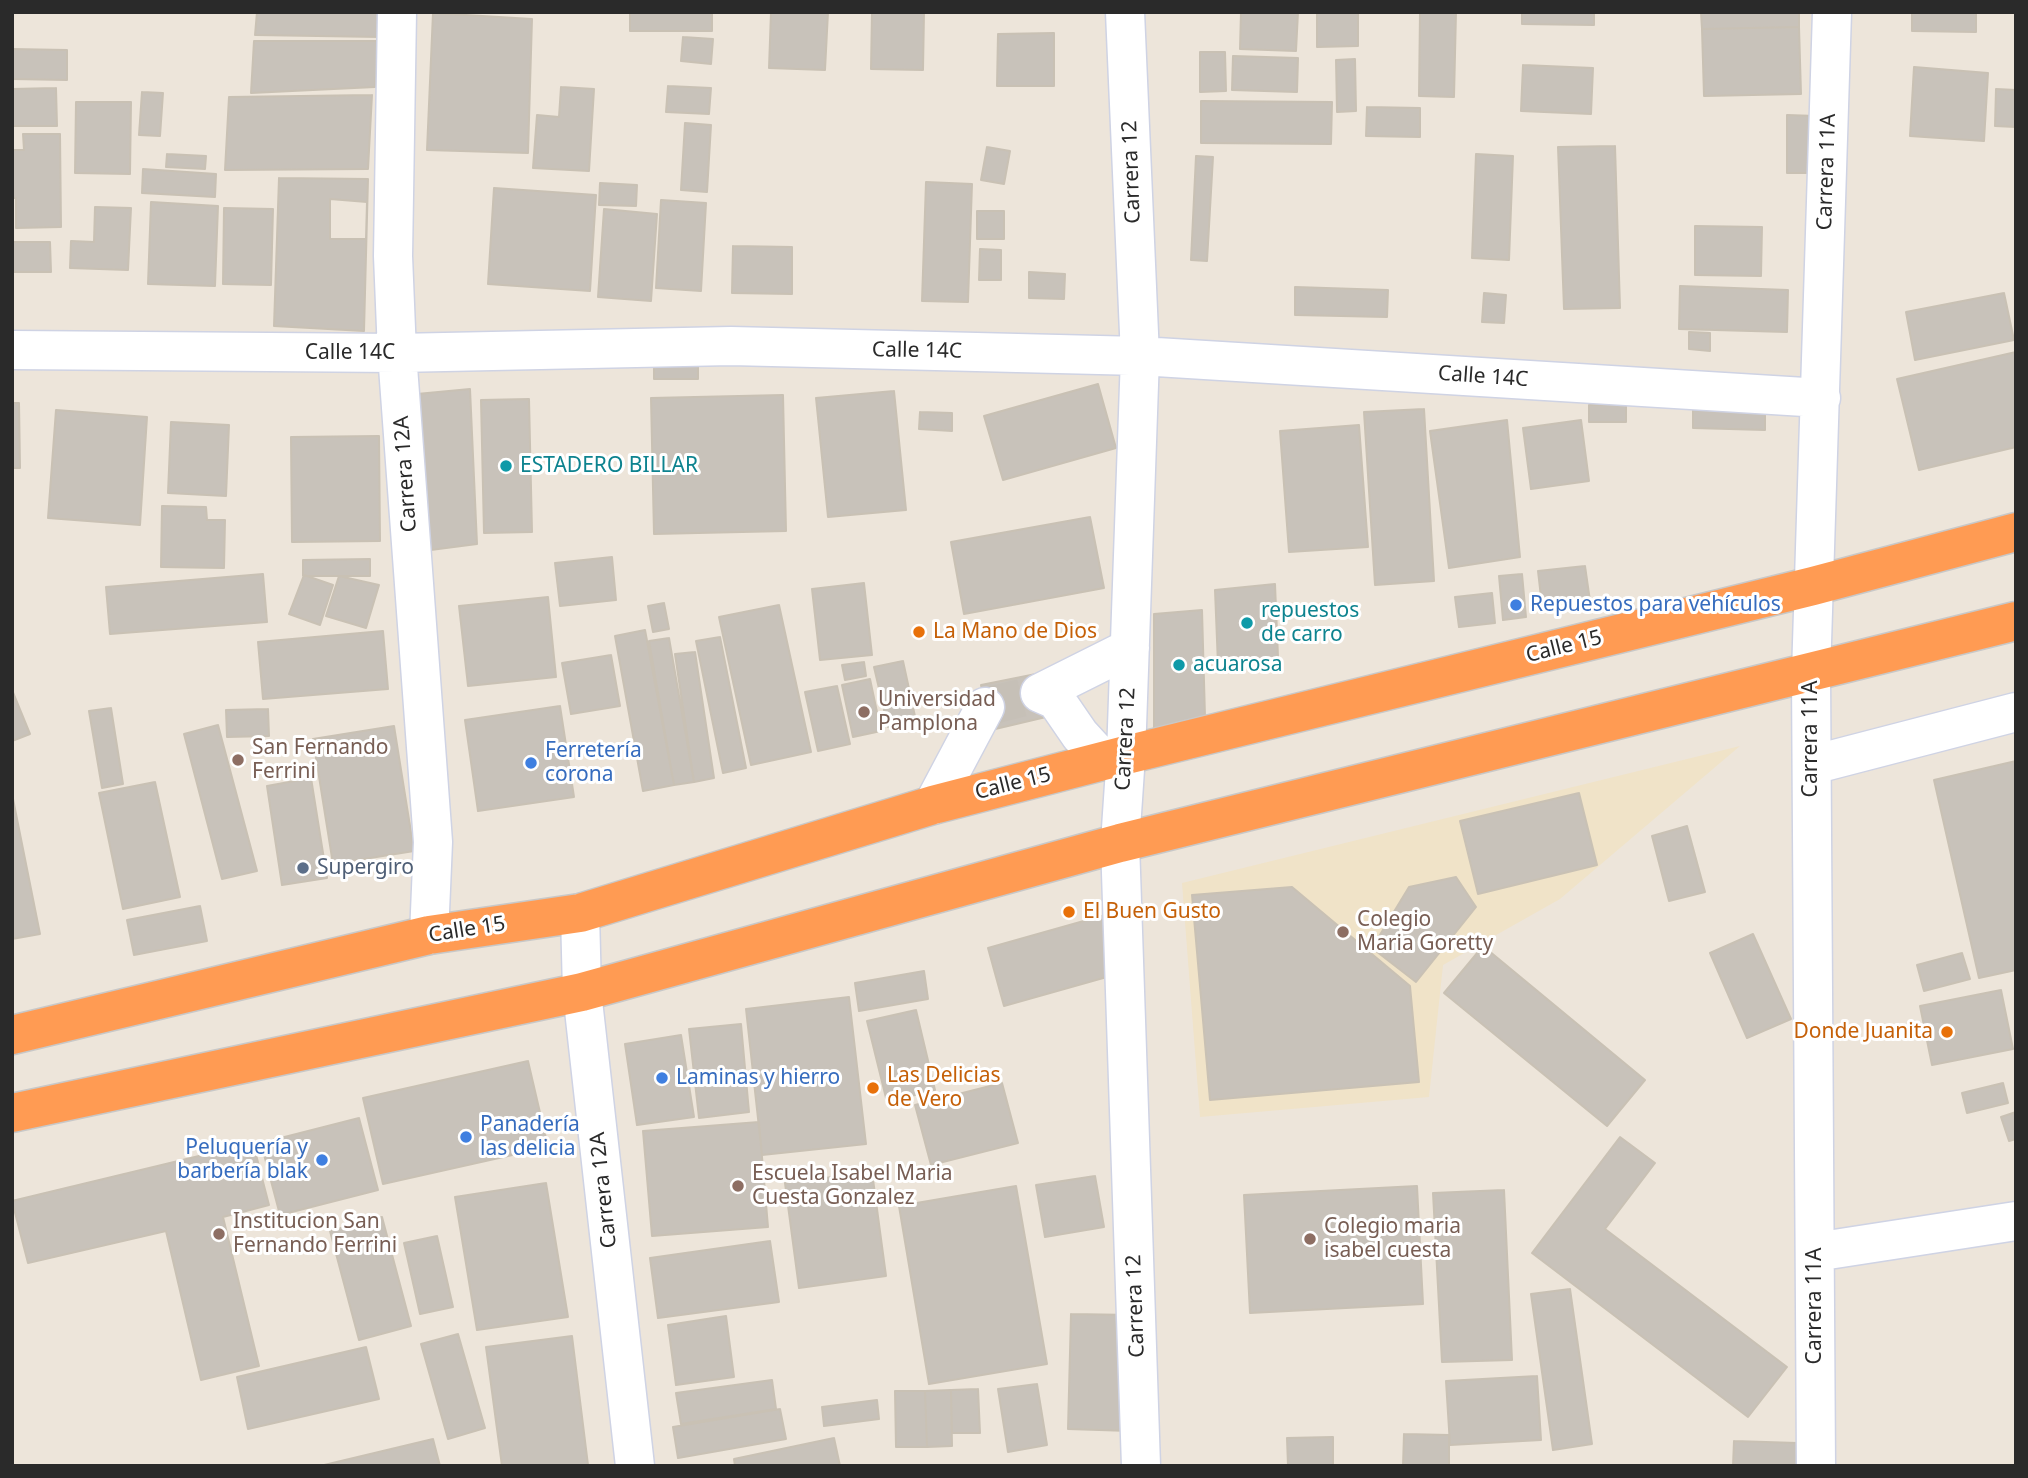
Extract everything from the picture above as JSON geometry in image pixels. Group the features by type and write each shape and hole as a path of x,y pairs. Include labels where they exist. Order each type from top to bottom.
{"highway":[{"name":"Calle 15","path":"12,1035 429,935 580,913 933,805 1813,586 2016,532"},
{"path":"12,1112 582,992 1120,843 1811,674 2016,621"}],"street":[{"name":"Carrera 12A","path":"397,12 393,256 397,354 433,842 429,935"},
{"name":"Carrera 12","path":"1125,12 1140,356 1130,648 1115,758 1141,1466"},
{"name":"Carrera 11A","path":"1816,1466 1811,674 1832,12"},
{"name":"Calle 14C","path":"12,349 397,354 732,346 1140,356 1821,398"},
{"path":"1115,758 1080,735 1056,700 1040,692 1130,648"},
{"path":"933,805 985,707"},
{"path":"1812,765 2016,712"},
{"name":"Carrera 12A","path":"580,913 582,992 635,1466"},
{"path":"1815,1252 2016,1222"}],"shaded area":[{"name":"Colegio Maria Goretty","path":"1740,746 1560,899 1443,965 1429,1097 1200,1117 1182,883"}],"building":[{"path":"257,12 381,12 380,37 255,35"},
{"path":"630,12 712,12 712,31 630,31"},
{"path":"771,12 828,12 825,70 769,68"},
{"path":"872,12 924,12 923,70 871,69"},
{"path":"1241,12 1298,12 1296,51 1240,49"},
{"path":"1317,12 1358,12 1358,46 1317,47"},
{"path":"1420,12 1456,12 1454,97 1419,96"},
{"path":"1522,12 1594,12 1594,25 1522,24"},
{"path":"1701,12 1799,12 1799,27 1702,29"},
{"path":"1912,12 1976,12 1976,32 1912,31"},
{"path":"433,13 532,19 528,153 427,150"},
{"path":"1799,27 1801,94 1704,96 1702,29"},
{"path":"1054,33 1054,86 997,86 998,34"},
{"path":"683,37 713,39 711,64 681,61"},
{"path":"254,41 378,41 375,87 251,93"},
{"path":"12,49 67,50 67,80 12,79"},
{"path":"1200,52 1225,52 1226,91 1200,92"},
{"path":"1233,56 1298,58 1297,92 1232,90"},
{"path":"1355,59 1356,111 1337,112 1336,60"},
{"path":"1523,65 1593,68 1591,114 1521,111"},
{"path":"1914,67 1988,73 1984,141 1910,136"},
{"path":"668,86 711,88 709,114 666,112"},
{"path":"561,87 594,89 589,171 533,168 537,115 559,117"},
{"path":"56,88 57,126 12,126 12,89"},
{"path":"1996,89 2016,90 2016,127 1995,126"},
{"path":"142,92 163,93 160,136 139,135"},
{"path":"372,95 368,169 225,170 229,97"},
{"path":"1201,101 1332,102 1331,144 1201,143"},
{"path":"76,102 131,102 130,174 75,173"},
{"path":"1367,107 1420,108 1420,137 1366,136"},
{"path":"1787,115 1816,116 1816,173 1787,173"},
{"path":"685,123 711,125 707,192 681,190"},
{"path":"23,134 60,134 61,227 16,228 16,198 12,198 12,150 24,150"},
{"path":"1615,146 1620,308 1564,309 1558,147"},
{"path":"987,147 1010,151 1004,184 981,180"},
{"path":"167,154 206,156 205,169 166,167"},
{"path":"1476,154 1513,156 1509,260 1472,258"},
{"path":"1196,156 1213,157 1207,261 1191,260"},
{"path":"143,169 216,174 215,197 142,193"},
{"path":"279,178 368,179 364,331 274,326"},
{"path":"926,182 972,184 968,302 922,301"},
{"path":"600,183 637,185 636,206 599,205"},
{"path":"494,188 596,195 590,291 488,284"},
{"path":"330,199 367,202 366,239 330,239"},
{"path":"661,200 706,203 701,291 656,288"},
{"path":"151,202 218,206 215,286 148,284"},
{"path":"95,207 131,208 128,270 70,268 71,241 94,242"},
{"path":"224,208 273,209 271,285 223,284"},
{"path":"604,209 657,214 651,301 598,297"},
{"path":"977,211 1004,211 1004,239 977,239"},
{"path":"1695,226 1762,227 1761,276 1695,275"},
{"path":"12,242 50,242 51,272 12,272"},
{"path":"733,246 792,247 792,294 732,293"},
{"path":"980,249 1001,250 1001,280 979,280"},
{"path":"1029,272 1065,274 1064,299 1029,298"},
{"path":"1680,286 1788,290 1787,332 1679,329"},
{"path":"1295,287 1388,290 1387,317 1295,315"},
{"path":"1484,293 1506,295 1504,323 1482,322"},
{"path":"2004,293 2014,340 1915,360 1906,312"},
{"path":"1689,332 1710,333 1710,351 1689,349"},
{"path":"2016,352 2016,447 1919,470 1897,379"},
{"path":"654,354 698,354 698,379 654,379"},
{"path":"1098,384 1116,448 1003,480 984,416"},
{"path":"470,389 477,544 423,551 417,394"},
{"path":"894,391 906,510 828,517 816,398"},
{"path":"783,395 786,531 654,534 651,398"},
{"name":"ESTADERO BILLAR","path":"529,399 532,532 484,533 481,400"},
{"path":"12,403 19,403 20,468 12,468"},
{"path":"1693,403 1765,404 1765,430 1693,428"},
{"path":"1626,404 1626,422 1589,422 1589,405"},
{"path":"1424,409 1434,581 1375,585 1364,412"},
{"path":"56,410 147,417 140,525 48,518"},
{"path":"920,412 952,413 952,431 919,429"},
{"path":"1507,420 1520,557 1449,568 1430,431"},
{"path":"1581,420 1589,481 1531,489 1523,428"},
{"path":"171,422 229,425 226,496 168,493"},
{"path":"1359,425 1368,547 1289,552 1280,431"},
{"path":"379,436 380,541 292,542 291,437"},
{"path":"162,506 206,507 207,520 225,520 224,568 161,567"},
{"path":"1090,517 1104,588 964,614 951,542"},
{"path":"612,557 616,600 560,606 555,563"},
{"path":"370,559 370,576 303,576 303,560"},
{"path":"1585,566 1590,601 1542,606 1538,571"},
{"path":"263,574 267,622 110,634 106,587"},
{"path":"1522,574 1526,617 1503,620 1499,576"},
{"path":"304,575 333,585 320,625 289,614"},
{"path":"339,576 379,585 366,628 326,616"},
{"path":"864,583 872,655 820,660 812,589"},
{"name":"repuestos de carro","path":"1275,584 1278,657 1218,665 1215,590"},
{"path":"1492,593 1495,623 1459,627 1455,597"},
{"path":"548,597 556,677 468,686 459,606"},
{"path":"664,603 669,629 653,632 648,606"},
{"path":"779,605 811,752 751,765 719,617"},
{"name":"acuarosa","path":"1202,610 1205,717 1154,733 1154,614"},
{"path":"645,630 674,785 643,791 615,636"},
{"path":"383,631 388,689 263,699 258,642"},
{"path":"720,637 746,768 723,773 696,641"},
{"path":"669,638 694,782 674,785 649,641"},
{"path":"695,652 714,778 694,782 675,654"},
{"path":"611,655 620,706 571,714 562,663"},
{"path":"903,661 916,721 888,727 874,667"},
{"path":"864,662 866,676 845,680 842,665"},
{"path":"1036,674 1046,717 991,730 981,685"},
{"path":"870,679 881,731 853,737 842,685"},
{"path":"837,686 850,744 818,751 805,692"},
{"path":"12,690 30,734 12,741"},
{"path":"560,706 574,797 478,811 465,720"},
{"path":"111,708 123,784 102,788 89,711"},
{"path":"268,709 269,736 227,737 226,710"},
{"path":"218,725 257,871 222,879 184,734"},
{"path":"394,726 414,851 333,864 313,739"},
{"path":"2016,761 2016,970 1979,978 1934,780"},
{"path":"311,778 327,878 282,885 267,786"},
{"path":"155,782 180,897 123,909 99,793"},
{"path":"1579,793 1597,865 1478,894 1460,821"},
{"path":"12,794 40,934 12,939"},
{"path":"1687,826 1705,892 1669,901 1652,836"},
{"path":"1456,877 1476,907 1416,982 1372,948 1409,887"},
{"path":"1292,887 1410,986 1419,1082 1210,1100 1192,895"},
{"path":"200,906 207,941 134,955 127,920"},
{"path":"1105,915 1121,973 1004,1006 988,948"},
{"path":"1753,934 1791,1019 1747,1038 1710,953"},
{"path":"1483,946 1645,1080 1607,1126 1444,993"},
{"path":"1962,953 1970,979 1924,991 1917,965"},
{"path":"924,971 928,999 859,1011 855,983"},
{"path":"2001,990 2013,1049 1932,1065 1920,1006"},
{"path":"849,997 866,1144 762,1155 746,1009"},
{"path":"916,1010 935,1090 887,1102 867,1021"},
{"path":"741,1024 749,1112 699,1118 689,1029"},
{"path":"681,1035 694,1117 637,1125 625,1044"},
{"path":"528,1061 548,1147 383,1184 363,1098"},
{"path":"1002,1083 1018,1143 931,1165 915,1105"},
{"path":"2003,1083 2008,1103 1967,1113 1962,1093"},
{"path":"2016,1112 2016,1139 2009,1141 2001,1117"},
{"path":"359,1118 378,1190 280,1215 261,1143"},
{"path":"759,1122 768,1227 652,1236 643,1131"},
{"path":"1620,1137 1655,1163 1605,1229 1787,1367 1748,1417 1532,1253"},
{"path":"253,1143 269,1205 223,1217 259,1366 201,1380 166,1231 28,1263 12,1201"},
{"path":"872,1172 886,1276 799,1288 785,1183"},
{"path":"1095,1176 1104,1227 1045,1237 1036,1185"},
{"path":"546,1183 568,1317 477,1330 455,1197"},
{"path":"1016,1186 1047,1364 929,1384 899,1206"},
{"path":"1417,1186 1423,1304 1250,1313 1244,1195"},
{"path":"1504,1190 1512,1360 1442,1362 1433,1193"},
{"path":"382,1217 411,1326 359,1340 330,1231"},
{"path":"437,1236 453,1307 420,1314 404,1243"},
{"path":"770,1241 779,1302 658,1318 650,1258"},
{"path":"1570,1289 1592,1444 1553,1450 1531,1294"},
{"path":"1071,1314 1133,1315 1130,1431 1068,1429"},
{"path":"726,1316 734,1377 676,1385 668,1325"},
{"path":"458,1334 485,1428 448,1439 421,1344"},
{"path":"572,1336 588,1465 502,1466 486,1347"},
{"path":"366,1347 379,1399 248,1429 237,1377"},
{"path":"1537,1376 1541,1440 1450,1445 1446,1381"},
{"path":"772,1380 776,1409 681,1424 676,1393"},
{"path":"1037,1384 1047,1445 1008,1452 998,1389"},
{"path":"978,1389 980,1433 952,1433 951,1390"},
{"path":"951,1390 952,1446 927,1447 925,1391"},
{"path":"895,1391 925,1391 927,1447 896,1447"},
{"path":"877,1400 879,1419 824,1426 822,1407"},
{"path":"780,1409 786,1439 678,1458 673,1427"},
{"path":"1404,1434 1449,1435 1449,1466 1403,1466"},
{"path":"1333,1437 1333,1466 1288,1466 1287,1438"},
{"path":"834,1438 840,1466 735,1466 734,1459"},
{"path":"433,1439 440,1466 320,1466"},
{"path":"1734,1441 1797,1443 1798,1466 1733,1466"}],"tunnel":[{"path":"985,707 1040,693"}],"place":[{"name":"ESTADERO BILLAR","path":"506,466"},
{"name":"Repuestos para vehículos","path":"1516,605"},
{"name":"repuestos de carro","path":"1247,623"},
{"name":"La Mano de Dios","path":"919,632"},
{"name":"acuarosa","path":"1179,665"},
{"name":"Universidad Pamplona","path":"864,712"},
{"name":"San Fernando Ferrini","path":"238,760"},
{"name":"Ferretería corona","path":"531,763"},
{"name":"Supergiro","path":"303,868"},
{"name":"El Buen Gusto","path":"1069,912"},
{"name":"Colegio Maria Goretty","path":"1343,932"},
{"name":"Donde Juanita","path":"1947,1032"},
{"name":"Laminas y hierro","path":"662,1078"},
{"name":"Las Delicias de Vero","path":"873,1088"},
{"name":"Panadería las delicia","path":"466,1137"},
{"name":"Peluquería y barbería blak","path":"322,1160"},
{"name":"Escuela Isabel Maria Cuesta Gonzalez","path":"738,1186"},
{"name":"Institucion San Fernando Ferrini","path":"219,1234"},
{"name":"Colegio maria isabel cuesta","path":"1310,1239"}]}
